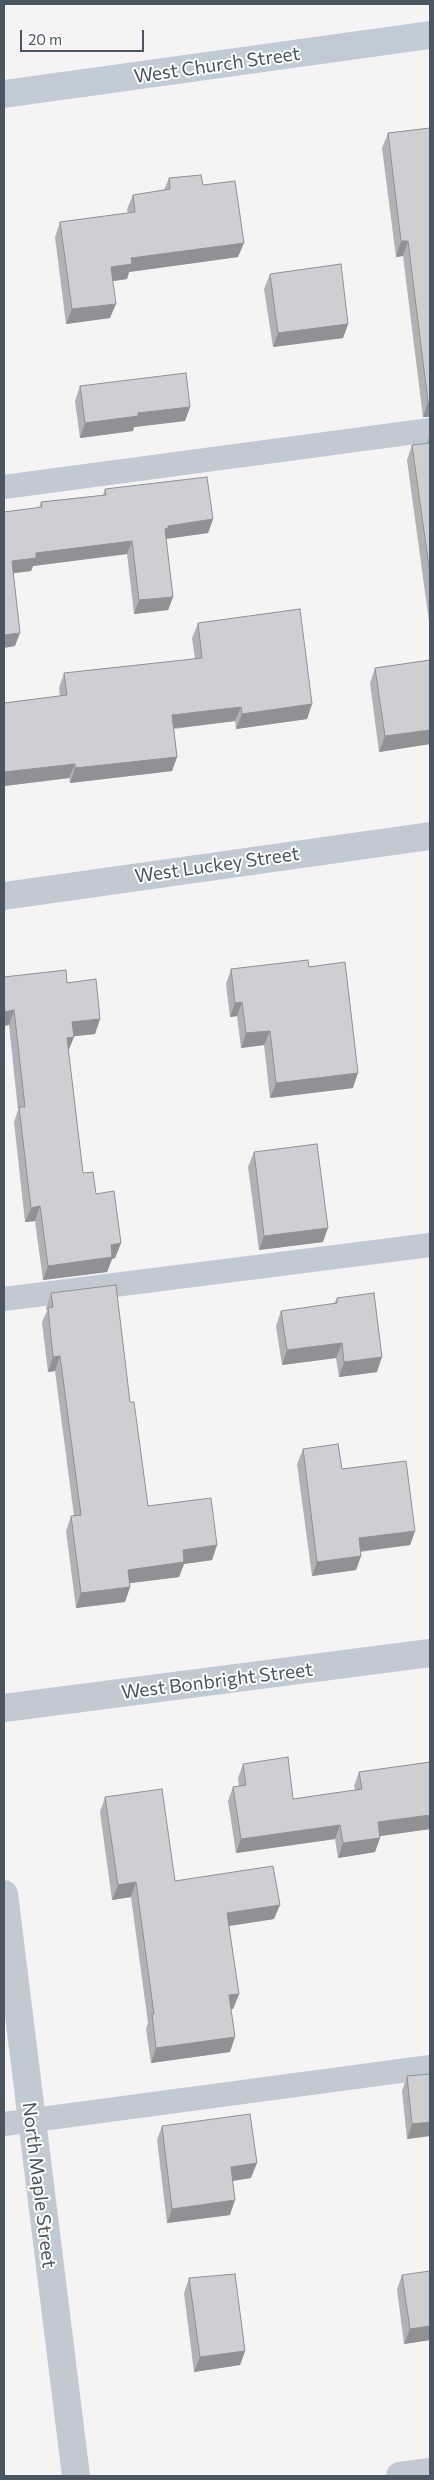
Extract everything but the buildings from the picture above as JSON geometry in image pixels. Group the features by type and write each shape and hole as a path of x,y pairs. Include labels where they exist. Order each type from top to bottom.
{"street":[{"name":"West Church Street","path":"4,94 430,35"},
{"name":"West Luckey Street","path":"4,896 430,836"},
{"name":"West Bonbright Street","path":"4,1708 430,1653"},
{"name":"North Maple Street","path":"4,1894 30,2120 76,2476"},
{"path":"400,2476 430,2472"}],"lane":[{"path":"4,487 430,430"},
{"path":"4,1299 430,1245"},
{"path":"4,2124 430,2067"}]}
